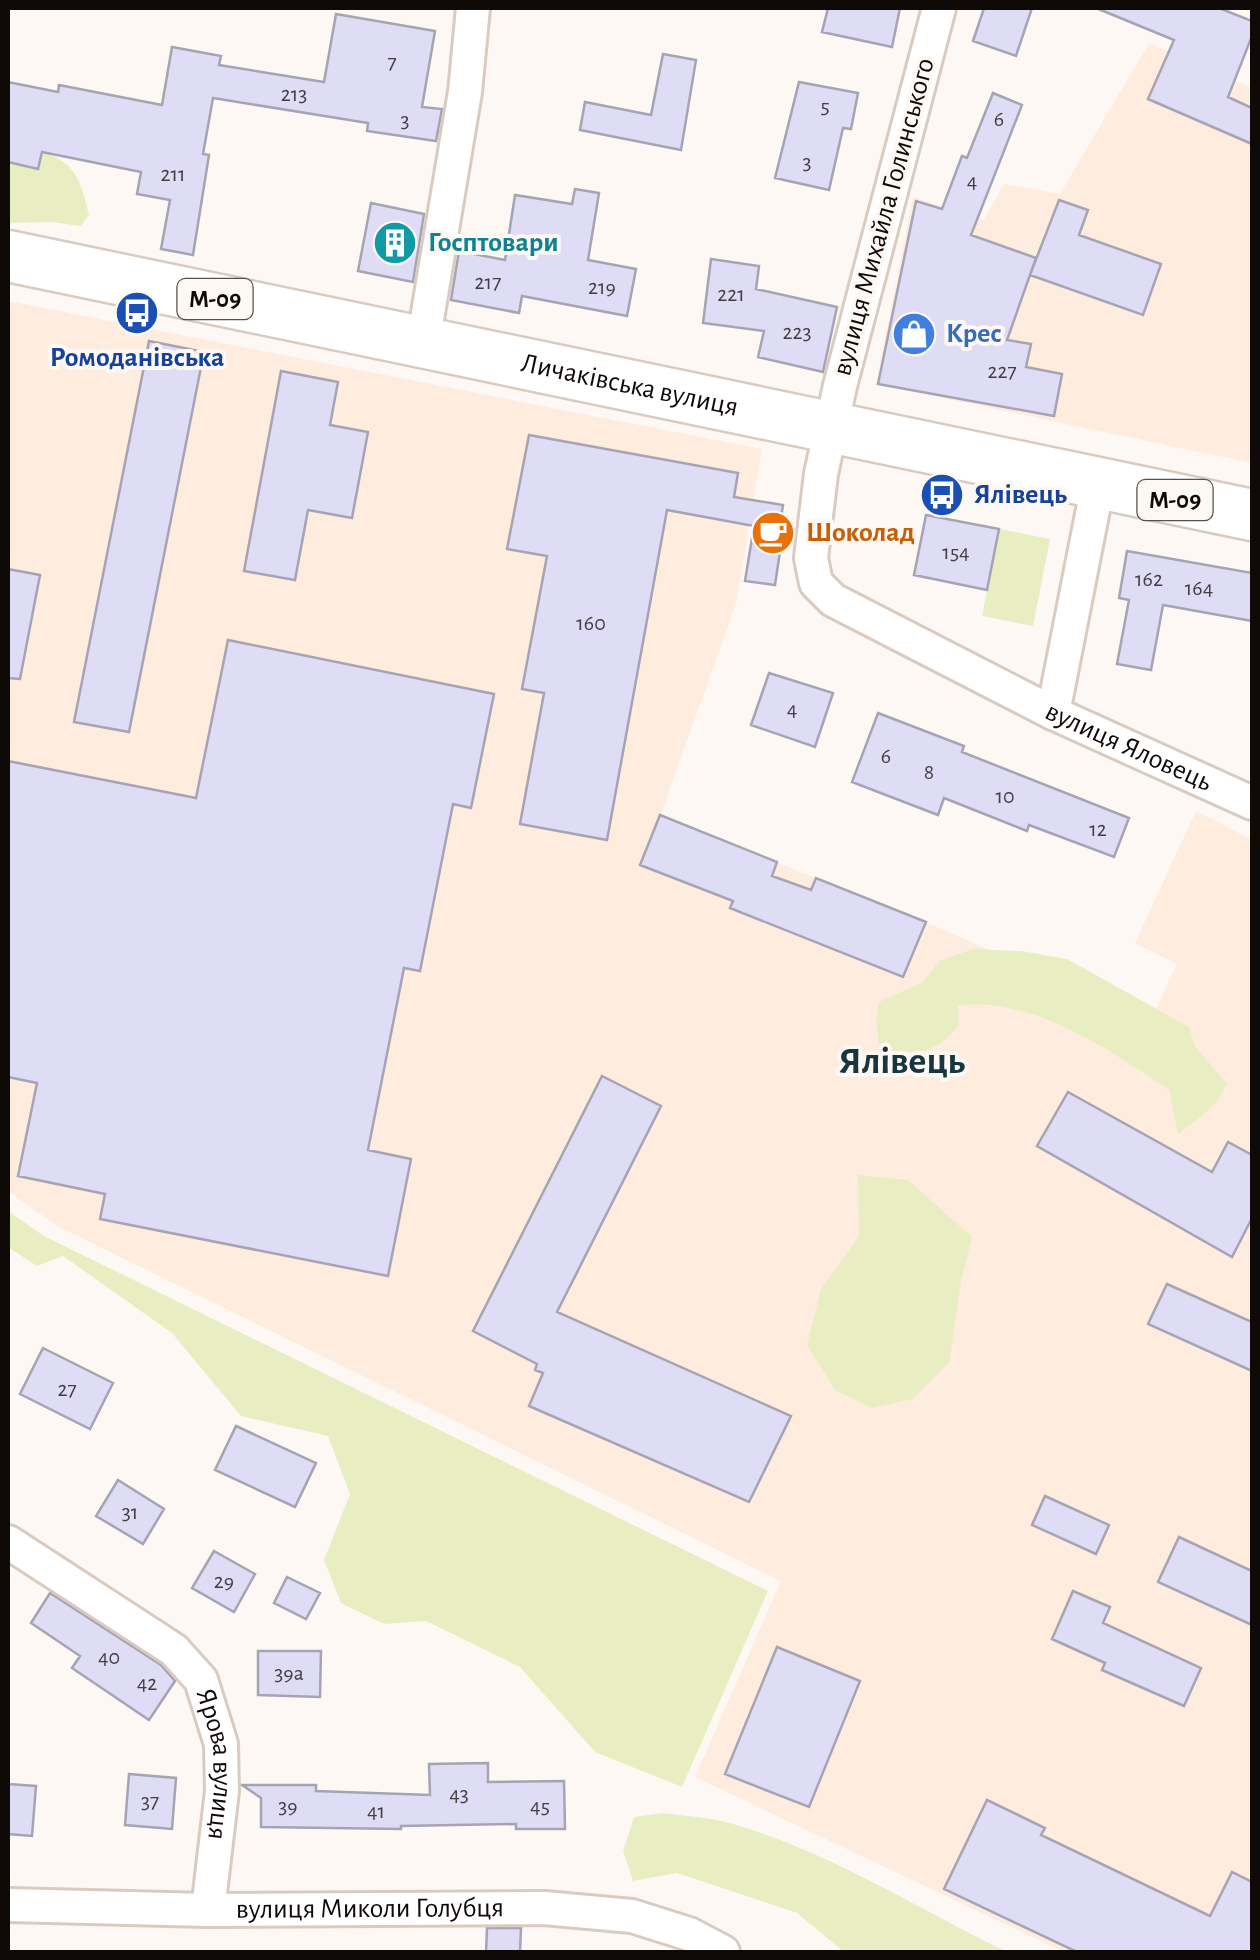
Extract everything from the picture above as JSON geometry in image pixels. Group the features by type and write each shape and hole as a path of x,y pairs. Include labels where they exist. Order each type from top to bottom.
{"main road":[{"name":"Личаківська вулиця","path":"8,256 1252,515"}],"street":[{"path":"423,343 465,92 473,8"},
{"name":"вулиця Михайла Голинського","path":"939,8 830,428 811,558 816,583 833,600 1053,712"},
{"name":"вулиця Яловець","path":"1098,484 1053,712 1252,802"},
{"name":"Ярова вулиця","path":"8,1542 174,1650 201,1680 221,1744 222,1791 208,1910"},
{"name":"вулиця Миколи Голубця","path":"8,1905 208,1910 544,1908 632,1916 689,1934 723,1952"}],"shaded area":[{"path":"1149,43 1252,88 1252,463 876,384 913,197 984,220 1004,184 1060,194"},
{"path":"8,301 762,449 736,604 660,816 926,922 1150,1022 1177,964 1135,943 1196,811 1252,840 1252,1952 1064,1952 695,1777 781,1581 57,1226 8,1191"}],"green space":[{"path":"13,119 20,142 60,159 75,174 89,215 81,226 8,223 8,121"},
{"path":"999,529 1050,539 1033,626 982,616"},
{"path":"973,949 1021,951 1067,959 1189,1027 1195,1046 1227,1084 1218,1100 1178,1134 1169,1090 1069,1029 1013,1009 958,1006 959,1025 933,1048 915,1052 880,1049 876,1020 879,1002 923,982 939,961"},
{"path":"858,1175 908,1180 972,1237 949,1363 913,1399 872,1408 835,1390 807,1345 821,1289 859,1236"},
{"path":"8,1211 44,1236 768,1591 682,1787 595,1752 520,1667 426,1621 384,1624 341,1603 324,1560 350,1494 328,1436 241,1416 172,1333 63,1256 37,1266 8,1247"},
{"path":"662,1813 730,1823 802,1849 1008,1952 844,1952 797,1913 677,1873 633,1881 623,1851 634,1817"}],"building":[{"path":"828,8 900,8 892,47 822,32"},
{"path":"984,8 1032,8 1016,56 973,41"},
{"path":"1096,8 1219,8 1252,21 1252,36 1228,97 1252,108 1252,144 1148,99 1174,40"},
{"path":"336,14 435,31 422,107 442,109 436,141 367,131 368,123 213,98 203,154 209,155 193,255 161,249 170,200 137,194 141,172 42,152 38,169 8,162 8,82 58,92 59,85 162,105 172,47 221,56 219,65 324,82"},
{"path":"663,54 696,60 681,150 580,130 585,102 651,115"},
{"path":"799,82 858,93 851,129 843,128 829,190 775,178"},
{"path":"993,93 1022,105 971,235 1036,258 1007,340 1031,344 1026,367 1062,374 1054,416 878,384 916,201 942,209 962,156 967,158"},
{"path":"575,189 599,193 588,260 636,269 627,316 522,296 519,313 451,300 459,251 505,260 515,195 572,204"},
{"path":"1059,200 1088,210 1079,235 1161,264 1143,315 1030,275"},
{"name":"Госптовари","path":"371,203 424,214 413,282 358,271"},
{"path":"711,259 759,266 756,289 837,307 823,372 758,357 764,331 703,323"},
{"path":"149,341 204,352 129,732 74,722"},
{"path":"281,371 338,382 330,425 368,432 352,518 308,510 295,580 244,571"},
{"path":"529,435 738,473 734,497 783,505 781,518 785,518 775,585 745,581 754,526 667,510 607,840 520,824 544,693 522,689 547,556 507,549"},
{"path":"926,515 999,529 987,590 914,575"},
{"path":"1127,551 1252,573 1252,621 1163,605 1151,670 1117,664 1129,600 1119,598"},
{"path":"8,569 40,575 20,679 8,678"},
{"path":"228,640 494,694 471,808 453,804 420,971 404,968 368,1150 411,1159 388,1276 100,1219 105,1194 18,1176 37,1083 8,1077 8,761 196,798"},
{"path":"769,673 833,693 815,747 751,725"},
{"path":"878,713 964,746 962,752 1129,818 1114,857 1029,825 1027,831 944,798 938,815 852,782"},
{"path":"660,815 777,862 772,876 811,890 816,878 926,922 903,977 730,908 733,901 640,865"},
{"path":"602,1076 661,1106 557,1312 791,1416 749,1502 529,1406 543,1373 535,1370 537,1364 473,1331"},
{"path":"1068,1092 1212,1172 1228,1142 1252,1155 1252,1218 1232,1257 1037,1146"},
{"path":"1167,1284 1252,1322 1252,1371 1148,1324"},
{"path":"43,1348 113,1383 90,1429 20,1394"},
{"path":"236,1426 316,1463 295,1507 215,1470"},
{"path":"118,1480 164,1509 143,1544 96,1516"},
{"path":"1045,1496 1109,1525 1096,1554 1032,1525"},
{"path":"1179,1537 1252,1571 1252,1625 1158,1582"},
{"path":"214,1551 255,1574 234,1612 192,1588"},
{"path":"287,1577 320,1593 306,1619 274,1603"},
{"path":"1073,1591 1110,1607 1103,1623 1201,1668 1184,1706 1102,1670 1105,1663 1052,1639"},
{"path":"50,1593 161,1665 175,1681 149,1720 72,1668 80,1656 31,1623"},
{"path":"777,1647 860,1681 809,1807 725,1774"},
{"path":"258,1651 321,1651 320,1697 258,1695"},
{"path":"488,1763 488,1782 564,1781 565,1829 516,1829 516,1824 401,1829 261,1827 261,1798 242,1785 316,1785 316,1791 430,1795 429,1764"},
{"path":"129,1774 176,1778 172,1829 125,1825"},
{"path":"8,1784 36,1786 32,1836 8,1834"},
{"path":"987,1800 1045,1828 1041,1835 1210,1916 1232,1872 1252,1882 1252,1952 1077,1952 944,1889"},
{"path":"487,1928 521,1928 520,1952 486,1952"}],"place":[{"name":"Госптовари","path":"395,243"},
{"name":"Ромоданівська","path":"137,313"},
{"name":"Крес","path":"914,334"},
{"name":"Ялівець","path":"942,495"},
{"name":"Шоколад","path":"773,533"}],"district":[{"name":"Ялівець","path":"902,1062"}]}
